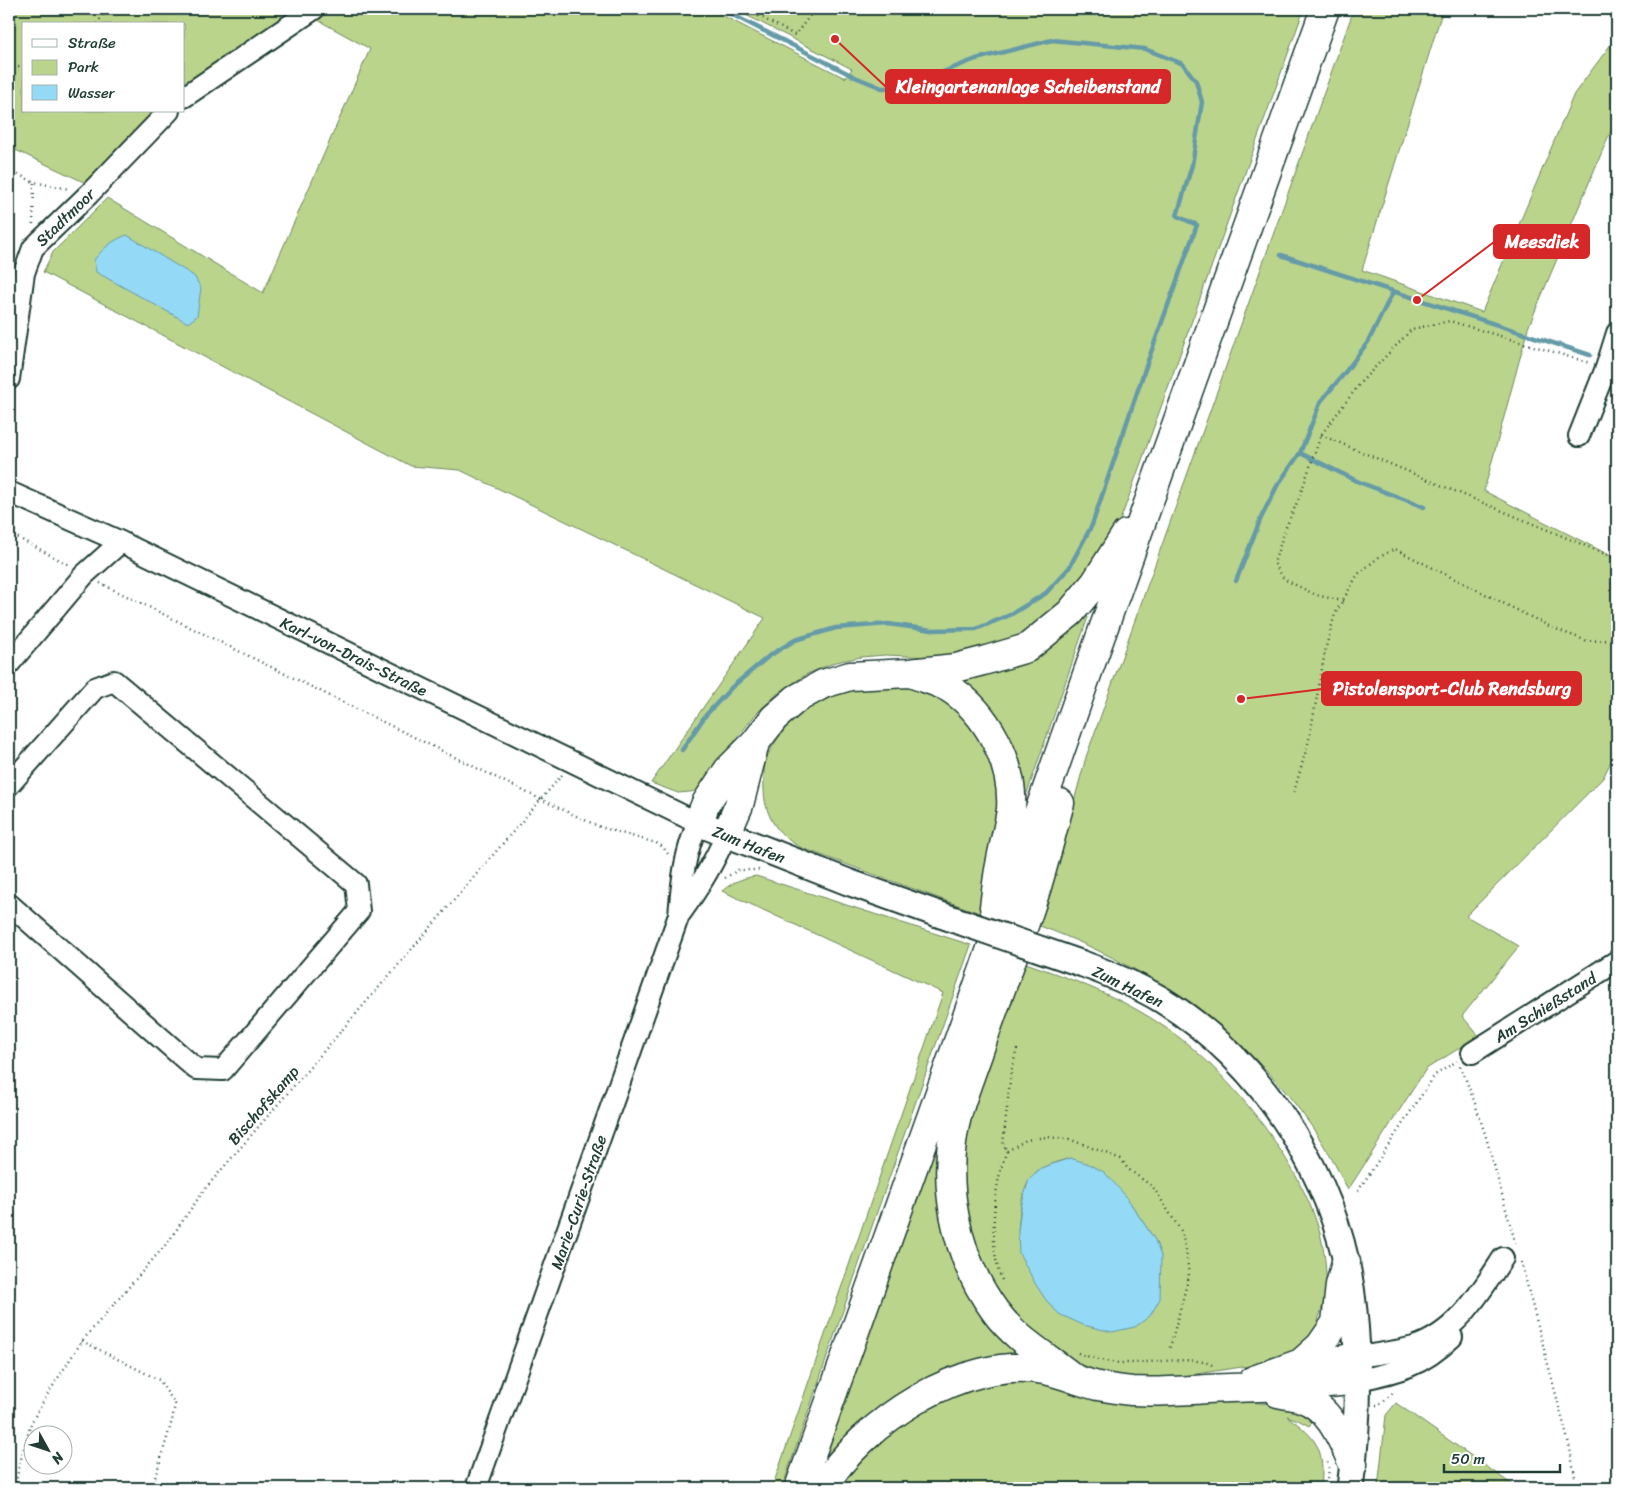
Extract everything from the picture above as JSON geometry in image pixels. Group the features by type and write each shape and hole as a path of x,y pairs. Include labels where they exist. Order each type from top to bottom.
{"highway":[{"path":"799,1488 986,966 1081,690 1325,9"},
{"path":"698,823 706,803 717,785 728,770 755,743 774,718 796,699 823,684 850,676 956,668 998,658 1027,648 1070,613 1094,583 1154,488"},
{"path":"909,673 948,687 967,703 981,718 995,739 1004,760 1011,808 1000,865 986,966"},
{"path":"1075,1379 1009,1329 994,1311 979,1286 959,1238 954,1213 950,1165 958,1113 1005,975 1031,907 1079,738 1081,690"},
{"path":"726,835 739,805 755,743"},
{"path":"1301,1363 1320,1346 1336,1323 1340,1285 1346,1262"},
{"path":"1230,1388 1301,1363 1340,1360 1357,1368"},
{"path":"822,1488 836,1468 853,1450 880,1426 913,1401 951,1382 976,1374 1018,1368 1044,1370 1099,1386 1131,1391 1158,1392 1265,1388 1357,1368"},
{"path":"1265,1388 1277,1393 1302,1398 1316,1406 1337,1429 1352,1476"}],"main road":[{"name":"Zum Hafen","path":"698,823 848,882 1124,980 1190,1020 1229,1052 1260,1086 1289,1124 1320,1185 1336,1227 1346,1262 1354,1310 1357,1368 1352,1476"}],"street":[{"path":"185,96 314,9"},
{"name":"Stadtmoor","path":"9,379 24,273 33,248 89,194 168,112"},
{"path":"1579,436 1606,368 1617,333"},
{"name":"Karl-von-Drais-Straße","path":"9,492 121,542 698,823"},
{"path":"12,655 84,575 121,542"},
{"path":"9,785 95,688 114,681 356,884 360,912 223,1070 196,1068 9,904"},
{"name":"Marie-Curie-Straße","path":"476,1488 679,915 685,860 690,840 698,823"},
{"name":"Marie-Curie-Straße","path":"679,915 714,861 726,835"},
{"name":"Am Schießstand","path":"1465,1056 1617,961"},
{"path":"1357,1368 1398,1372 1422,1361 1451,1338 1468,1317 1477,1298 1514,1256"}],"path":[{"path":"98,22 107,9"},
{"path":"746,9 795,35 815,9"},
{"path":"9,63 22,68"},
{"path":"9,170 34,182 89,194"},
{"path":"33,248 34,182"},
{"path":"1343,601 1316,596 1284,579 1274,564 1321,435 1361,382 1412,329 1450,320 1606,368"},
{"path":"1321,435 1617,559"},
{"path":"9,533 84,575 542,800 600,827 656,843 663,847 670,859"},
{"path":"1294,792 1309,740 1326,648 1335,614 1358,574 1379,557 1395,549 1553,628 1587,641 1610,640 1617,636"},
{"name":"Bischofskamp","path":"15,1488 31,1423 82,1341 168,1242 204,1190 573,762"},
{"path":"1006,1152 1003,1144 1011,1072 1017,1049"},
{"path":"1358,1191 1436,1075 1465,1056 1472,1092 1493,1157 1514,1256 1569,1444 1577,1488"},
{"path":"1005,1285 998,1270 994,1244 995,1201 1001,1164 1006,1152 1026,1140 1046,1137 1069,1138 1121,1159 1128,1169 1154,1187 1181,1231 1186,1250 1189,1276 1169,1351"},
{"path":"82,1341 159,1380 175,1404 172,1421 152,1488"},
{"path":"1073,1350 1080,1354 1123,1363 1184,1360 1206,1363"}],"green space":[{"path":"9,9 301,9 185,84 185,22 22,22 22,112 154,112 88,184 9,147"},
{"path":"327,9 710,9 845,78 852,69 734,9 1304,9 1124,510 1111,543 1084,586 1026,636 955,658 885,655 861,657 836,662 807,674 777,694 756,714 700,790 678,793 651,783 765,618 460,470 411,466 43,272 53,252 107,198 263,293 370,49 316,19"},
{"path":"1354,9 1443,9 1362,270 1482,312 1574,94 1617,36 1617,116 1528,328 1484,491 1617,559 1617,749 1603,778 1466,916 1519,946 1462,1016 1479,1036 1426,1069 1348,1190 1322,1143 1292,1101 1258,1062 1221,1028 1180,997 1136,970 1089,946 1040,926 1086,757"},
{"path":"1086,616 1088,617 1026,796 1022,796 946,677 1044,650"},
{"path":"879,687 905,687 922,691 946,701 976,727 1000,775 994,866 982,914 802,848 784,836 772,820 765,801 764,767 768,755 782,733 794,719 824,700 856,690"},
{"path":"756,876 971,945 782,1488 772,1488 943,993 722,891 738,881"},
{"path":"1026,963 1097,990 1131,1006 1188,1044 1214,1068 1264,1126 1286,1158 1304,1191 1317,1223 1325,1258 1325,1298 1315,1331 1320,1336 1281,1361 1183,1376 1151,1379 1108,1376 1080,1367 1011,1320 970,1239 962,1184 968,1122","holes":["1070,1158 1125,1195 1155,1240 1161,1256 1018,1231 1023,1197 1029,1181 1040,1169 1054,1163"]},
{"path":"957,1088 944,1181 1028,1360 994,1363 814,1479"},
{"path":"1021,1382 1283,1405 1315,1419 1309,1426 1287,1416 1306,1431 1317,1446 1322,1464 1321,1488 839,1488 866,1457 896,1430 913,1418 949,1399 975,1389"},
{"path":"1396,1403 1517,1488 1378,1488 1386,1415"}],"water":[{"path":"127,235 194,276 201,288 197,316 188,323 96,272 94,260 97,256 113,242"},
{"path":"1070,1158 1104,1172 1125,1195 1155,1240 1161,1256 1160,1299 1150,1316 1135,1327 1112,1332 1083,1325 1059,1314 1036,1285 1019,1253 1018,1231 1021,1207 1029,1179 1041,1168"}],"waterway":[{"path":"682,750 705,716 732,687 769,656 795,640 836,628 888,624 932,630 976,629 1010,615 1046,593 1069,568 1092,525 1145,369 1197,225 1177,216 1192,165 1202,102 1196,81 1183,64 1145,49 1052,40 976,59 935,75 912,87 882,88 855,77 721,9"},
{"path":"1281,255 1590,355"},
{"path":"1393,292 1368,342 1321,401 1300,453 1359,482 1424,507"},
{"path":"1236,581 1261,518 1277,486 1300,453"}],"place":[{"name":"Kleingartenanlage Scheibenstand","path":"835,39"},
{"name":"Meesdiek","path":"1417,300"},
{"name":"Pistolensport-Club Rendsburg","path":"1241,699"}]}
